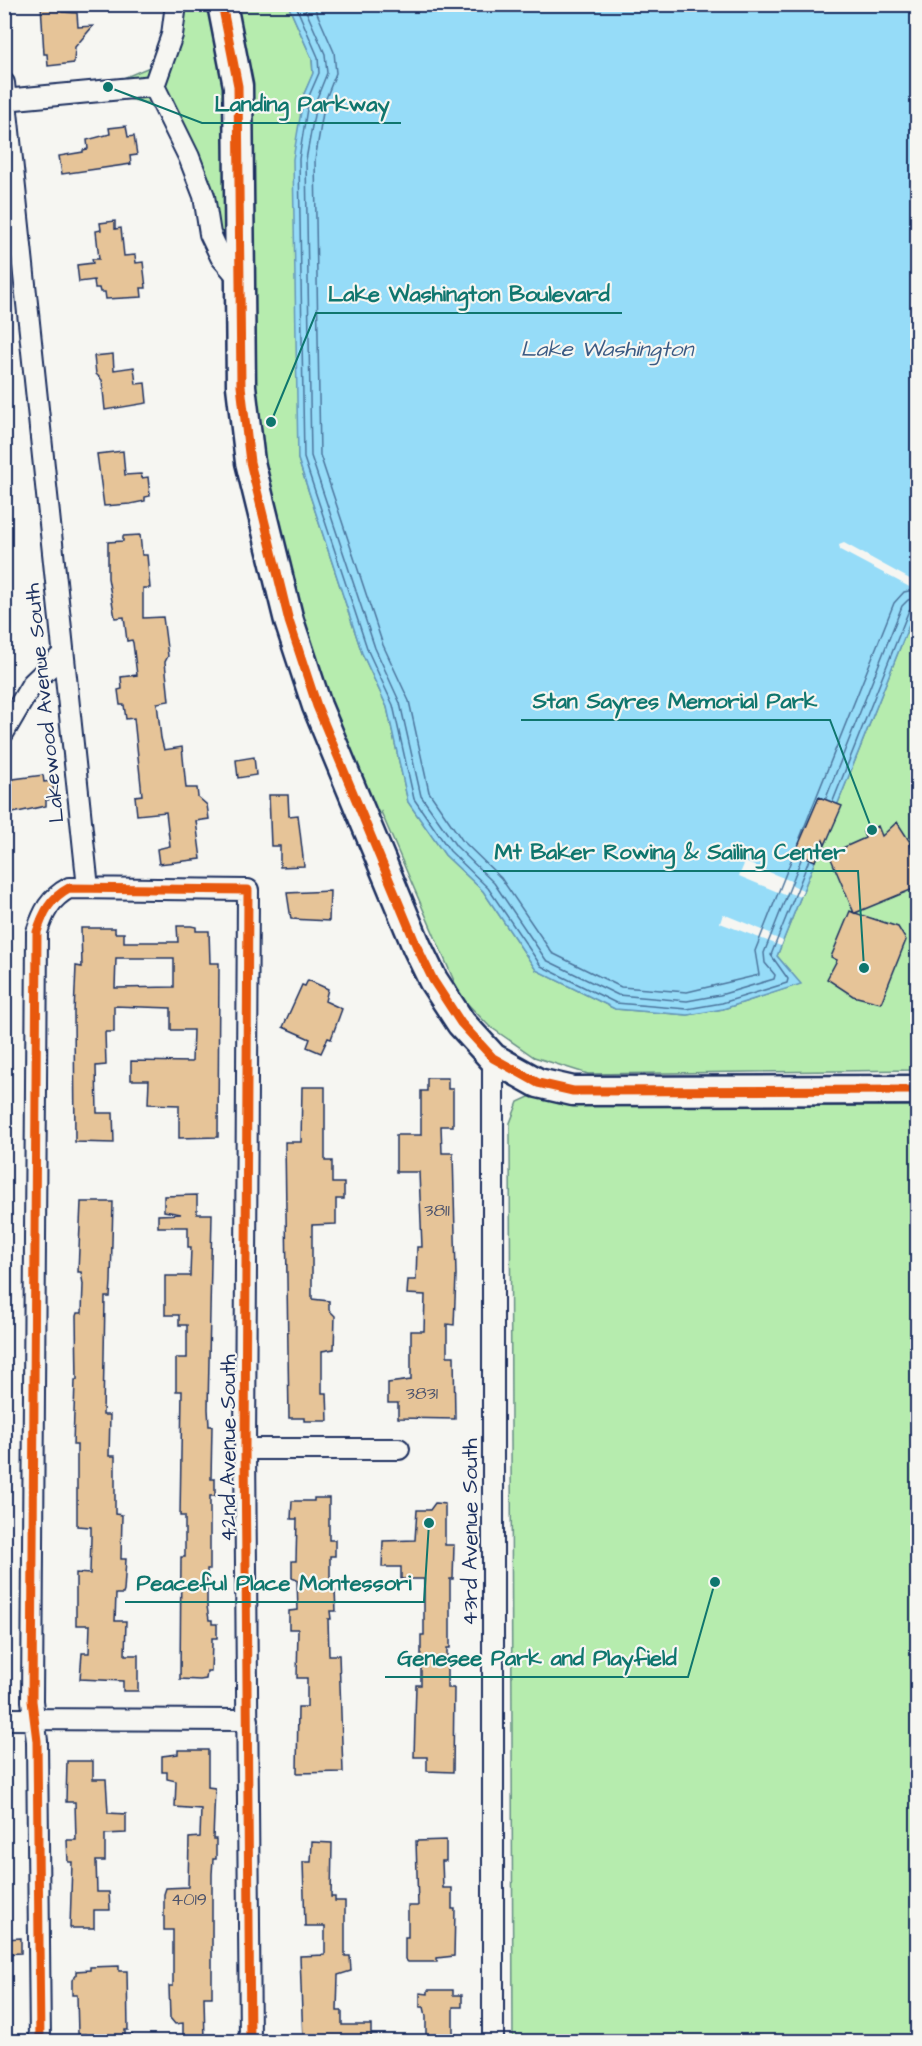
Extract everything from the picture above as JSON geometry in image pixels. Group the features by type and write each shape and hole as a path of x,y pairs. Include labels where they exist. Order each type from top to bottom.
{"main road":[{"path":"222,4 238,86 238,277 241,386 250,462 286,609 317,706 364,824 433,980 461,1023 493,1058 538,1083 573,1091 918,1089"}],"street":[{"path":"176,4 172,35 154,86 189,156 204,196 210,234 221,257 238,277"},
{"path":"5,94 154,86"},
{"name":"Lakewood Avenue South","path":"5,94 88,888"},
{"path":"4,732 32,684 62,656"},
{"path":"40,2042 37,1741 34,1719 37,932 49,905 57,894 69,888 88,888"},
{"name":"42nd Avenue South","path":"88,888 248,890 245,1449 250,2042"},
{"name":"43rd Avenue South","path":"493,1058 493,2042"},
{"path":"245,1449 399,1449"},
{"path":"4,1719 248,1720"}],"green space":[{"path":"176,5 288,5 312,59 313,74 304,94 298,459 362,653 387,707 408,802 445,855 483,891 536,970 615,1009 688,1015 723,1009 800,984 777,956 917,605 917,1070 588,1074 534,1057 489,1026 461,997 381,812 368,834 265,530 238,277 163,106 117,97 5,110 114,82 164,61"},
{"path":"531,1096 573,1106 917,1106 917,2041 513,2041 510,1123 518,1102"}],"water":[{"name":"Lake Washington","path":"288,5 917,5 917,605 777,956 801,984 723,1009 688,1015 615,1009 536,970 483,891 445,855 408,802 387,707 362,653 298,459 293,159 304,94 313,73 312,59"}],"pier":[{"path":"844,543 917,583 917,591 840,550 839,545"},
{"path":"745,862 791,881 790,884 803,890 800,897 787,892 785,895 739,876"},
{"path":"723,914 770,933 769,935 783,941 781,946 720,923"}],"building":[{"path":"41,4 61,4 62,12 77,13 78,27 93,26 75,47 74,63 48,66 47,54 44,54"},
{"path":"126,126 128,137 134,136 137,155 130,156 131,164 62,174 59,156 83,152 88,149 87,140 110,134 109,128"},
{"path":"115,221 115,229 121,228 124,256 135,255 136,263 143,262 146,288 141,288 142,297 106,299 105,292 100,292 99,288 95,288 94,280 79,282 77,265 93,263 92,259 99,259 96,231 101,230 100,223"},
{"path":"113,354 114,370 134,367 136,384 145,383 147,403 105,410 102,380 96,374 94,356"},
{"path":"123,451 125,475 141,474 142,478 148,477 150,496 145,497 145,501 104,506 97,454"},
{"path":"140,535 142,555 147,555 150,588 143,588 143,618 163,617 168,656 165,662 169,701 157,703 161,738 164,750 182,747 186,788 197,788 198,797 207,805 209,819 196,821 201,859 159,864 157,849 170,846 166,812 137,815 135,796 142,795 134,718 126,719 124,705 120,705 118,690 122,689 121,677 137,675 133,643 132,640 127,641 124,617 115,618 108,578 108,542 123,541 123,536"},
{"path":"254,757 256,775 238,778 236,760"},
{"path":"43,775 44,782 52,781 55,799 46,800 46,806 8,814 6,780"},
{"path":"269,795 288,795 289,816 298,815 304,866 280,867 280,846 271,846"},
{"path":"819,797 842,806 825,845 823,840 815,861 795,853"},
{"path":"897,822 910,842 917,868 918,887 855,913 898,927 906,940 881,1003 853,996 827,979 837,960 831,957 850,911 854,913 829,854 865,838 863,832 878,826 882,836"},
{"path":"330,891 329,921 291,919 287,893"},
{"path":"177,926 191,926 196,927 196,931 209,931 210,963 219,963 218,1137 179,1138 179,1105 148,1104 149,1080 131,1080 131,1061 192,1062 193,1030 171,1030 171,1008 114,1006 114,1032 105,1032 106,1065 96,1066 97,1113 113,1113 114,1143 75,1142 74,1013 76,966 82,967 81,928 115,928 115,933 124,933 124,942 178,942","holes":["116,958 174,958 174,987 115,988"]},
{"path":"308,980 328,989 325,1001 342,1009 331,1039 328,1038 321,1053 307,1047 310,1039 283,1027 302,985 305,986"},
{"path":"427,1078 448,1078 448,1089 453,1089 453,1126 441,1126 442,1153 453,1153 456,1275 454,1325 447,1324 447,1356 454,1356 455,1419 398,1418 398,1403 388,1403 388,1383 411,1380 411,1331 424,1331 425,1295 407,1294 408,1280 416,1280 417,1247 422,1247 419,1172 396,1172 396,1135 421,1135 421,1091 427,1091"},
{"path":"302,1087 325,1087 325,1161 332,1161 332,1183 344,1183 344,1199 336,1199 336,1224 312,1225 312,1299 329,1301 329,1310 335,1316 334,1349 322,1351 322,1393 327,1393 328,1421 304,1421 304,1418 289,1418 285,1142 301,1142"},
{"path":"197,1195 197,1214 212,1214 208,1409 209,1426 212,1426 211,1479 215,1479 215,1496 210,1496 210,1569 207,1569 207,1606 209,1620 212,1620 212,1624 217,1624 217,1638 212,1638 211,1671 207,1671 206,1679 200,1680 180,1679 181,1557 185,1557 185,1516 180,1516 182,1391 176,1391 176,1358 187,1358 187,1325 179,1325 179,1315 165,1315 165,1276 190,1276 191,1247 188,1247 188,1227 158,1227 158,1215 181,1214 164,1211 164,1196"},
{"path":"81,1202 113,1202 110,1297 105,1297 103,1415 110,1415 109,1456 115,1456 115,1514 122,1515 121,1559 126,1559 124,1591 123,1594 116,1594 115,1621 126,1621 125,1655 138,1655 138,1691 123,1691 123,1681 80,1679 82,1653 89,1653 90,1625 76,1625 76,1573 90,1574 91,1537 91,1527 77,1526 77,1445 73,1445 75,1380 77,1380 76,1316 77,1313 82,1313 83,1284 81,1272 78,1272"},
{"path":"314,1498 329,1498 329,1540 335,1540 335,1556 330,1556 330,1591 335,1591 336,1611 330,1611 331,1619 328,1619 329,1655 339,1655 343,1772 297,1773 298,1707 307,1707 307,1678 297,1678 298,1629 289,1629 289,1611 298,1610 297,1580 292,1578 292,1561 296,1561 297,1519 291,1519 292,1501 314,1501"},
{"path":"435,1503 445,1504 445,1545 454,1545 453,1579 450,1579 450,1648 447,1648 447,1688 454,1688 453,1772 427,1771 427,1757 414,1757 416,1685 421,1685 421,1635 424,1635 424,1579 401,1579 401,1567 382,1567 383,1541 415,1540 417,1510 430,1510"},
{"path":"178,1750 208,1750 208,1787 215,1788 213,1839 216,1839 216,1859 213,1859 212,1874 212,1997 204,1997 205,2042 183,2042 183,2023 175,2024 170,2018 169,1986 173,1986 173,1930 164,1930 164,1894 166,1888 188,1887 189,1838 200,1837 201,1809 175,1807 176,1781 167,1779 167,1772 162,1772 162,1756 178,1754"},
{"path":"67,1761 93,1761 93,1779 106,1779 108,1813 126,1814 126,1833 105,1834 105,1861 96,1861 97,1892 109,1892 110,1910 94,1910 94,1928 70,1928 72,1862 68,1862 67,1840 76,1840 75,1802 66,1802"},
{"path":"446,1840 446,1861 442,1861 443,1888 452,1888 452,1909 455,1909 454,1956 437,1958 437,1962 408,1962 405,1959 405,1937 408,1937 408,1906 418,1906 416,1841"},
{"path":"312,1842 332,1843 331,1897 335,1897 335,1901 345,1901 345,1956 350,1956 351,1971 338,1975 337,2011 342,2011 342,2025 371,2025 371,2042 303,2042 300,1956 325,1955 325,1926 305,1926 303,1862 311,1862"},
{"path":"21,1938 21,1953 4,1954 4,1939"},
{"path":"119,1966 119,1971 127,1971 128,2030 125,2030 125,2042 86,2042 86,2034 78,2034 77,1995 72,1995 72,1980 76,1976 76,1971 90,1970 90,1967"},
{"path":"428,1990 453,1990 453,1995 462,1995 462,2007 453,2007 453,2042 426,2042 426,2016 424,2007 420,2007 420,1993 428,1994"}],"cycle path":[{"path":"222,4 238,86 241,386 250,462 289,621 317,706 417,947 433,980 461,1023 493,1058 538,1083 573,1091 918,1090"},
{"path":"40,2042 37,1741 32,1701 37,932 48,907 57,896 69,888 248,890 245,1449 250,2042"}],"place":[{"name":"Landing Parkway","path":"108,87"},
{"name":"Lake Washington Boulevard","path":"271,422"},
{"name":"Stan Sayres Memorial Park","path":"872,830"},
{"name":"Mt Baker Rowing & Sailing Center","path":"864,968"},
{"name":"Peaceful Place Montessori","path":"429,1523"},
{"name":"Genesee Park and Playfield","path":"715,1582"}]}
